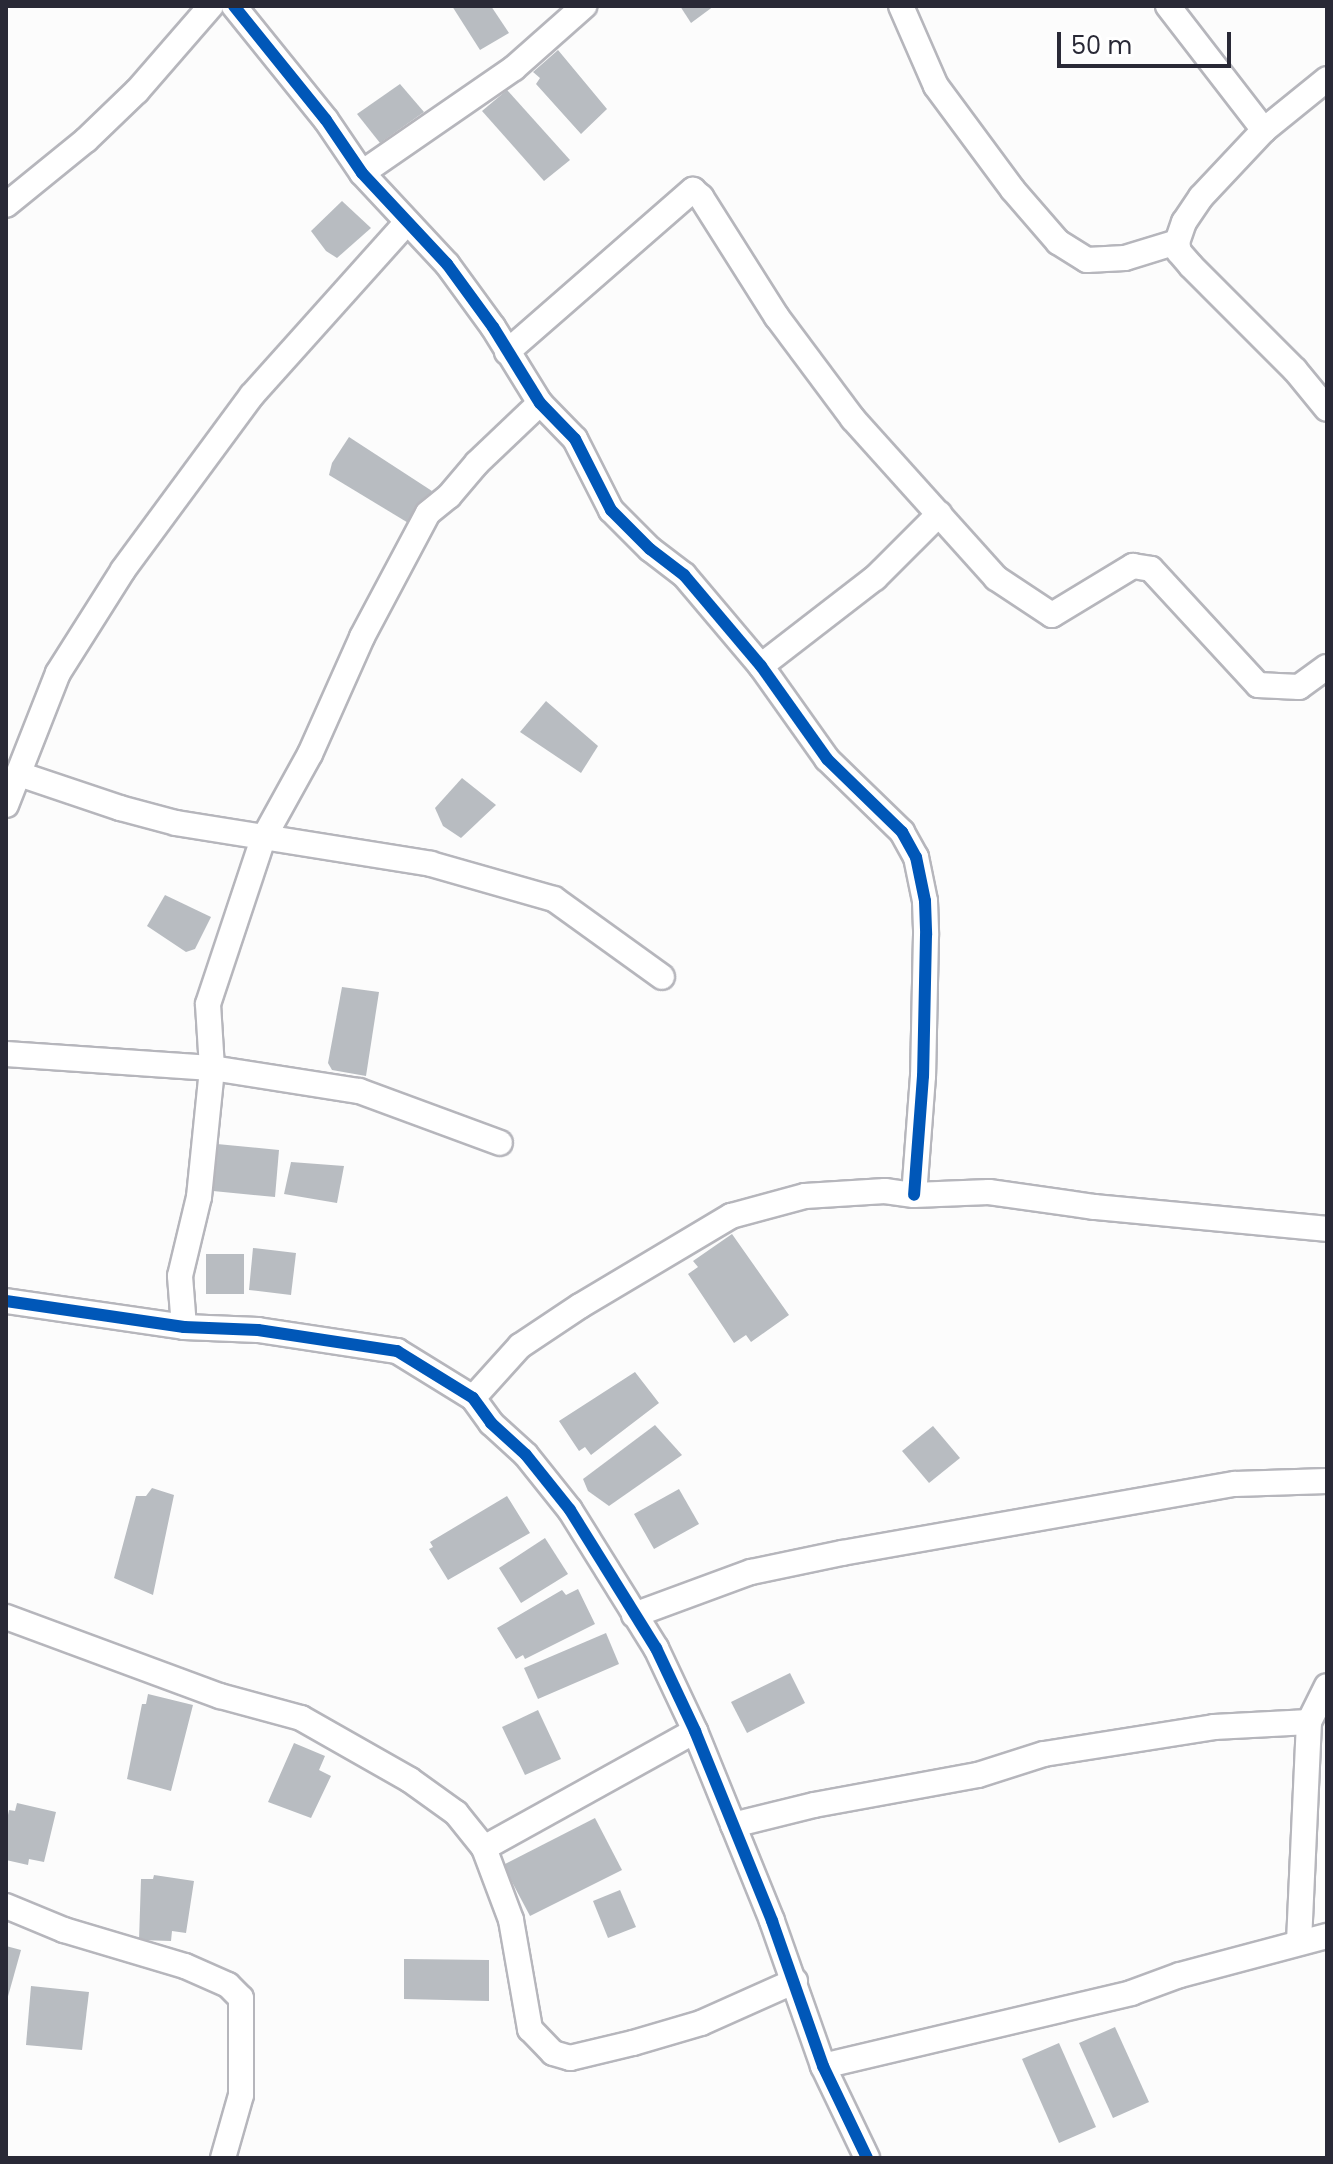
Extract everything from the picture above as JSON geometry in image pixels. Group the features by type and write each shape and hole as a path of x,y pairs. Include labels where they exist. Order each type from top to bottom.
{"street":[{"path":"6,205 97,131 137,91 211,6"},
{"path":"234,6 326,120 362,173 447,264 540,403 575,439 611,510 650,549 684,575 761,666 827,759 902,832 916,857 925,901 923,1076 914,1195"},
{"path":"362,173 514,68 584,6"},
{"path":"901,6 936,86 1013,190 1058,242 1087,260 1125,258 1177,242"},
{"path":"1168,6 1264,130"},
{"path":"1327,79 1264,130 1201,197 1184,222 1177,242 1179,252 1191,266 1295,370 1327,409"},
{"path":"507,352 693,190 701,197 777,317 853,419 996,578 1052,615 1133,566 1141,566 1151,569 1258,685 1275,689 1299,687 1327,667"},
{"path":"6,805 58,673 123,570 252,395 407,222"},
{"path":"184,1327 180,1276 199,1197 212,1068 207,1041 208,1004 263,839 310,754 362,637 428,513 449,496 477,463 540,403"},
{"path":"761,666 875,578 939,514"},
{"path":"19,774 134,812 263,839 431,864 554,899 662,977"},
{"path":"6,1054 212,1068 359,1091 500,1143"},
{"path":"473,1398 520,1346 731,1216 805,1196 885,1191 914,1195 989,1192 1095,1207 1327,1229"},
{"path":"6,1301 184,1327 258,1330 397,1351 473,1398 491,1423 526,1455 570,1510 656,1648 695,1731 733,1825 795,1981 823,2066 867,2158"},
{"path":"634,1615 751,1572 842,1553 1235,1484 1327,1481"},
{"path":"6,1617 206,1691 301,1718 410,1780 456,1813 484,1848 511,1920 530,2029 553,2053 570,2058 701,2023 795,1981"},
{"path":"1299,1942 1309,1722 1327,1686"},
{"path":"733,1825 814,1805 978,1775 1044,1754 1214,1727 1309,1722"},
{"path":"484,1848 695,1731"},
{"path":"6,1906 64,1930 185,1966 228,1985 241,1998 241,2095 223,2158"},
{"path":"823,2066 1131,1993 1180,1975 1246,1960 1327,1936"}],"building":[{"path":"452,6 491,6 509,33 480,50"},
{"path":"680,6 714,6 691,23"},
{"path":"558,50 607,109 581,134 536,84 540,78 533,72"},
{"path":"400,84 424,112 380,143 357,114"},
{"path":"507,90 570,160 544,181 482,111"},
{"path":"342,201 371,228 337,258 326,251 311,231"},
{"path":"349,437 432,491 410,524 329,475 332,463"},
{"path":"546,701 598,746 581,773 520,732"},
{"path":"462,778 496,805 461,838 443,826 435,808"},
{"path":"165,895 211,917 195,949 186,952 147,926"},
{"path":"342,987 379,992 366,1076 332,1070 328,1063"},
{"path":"217,1144 279,1150 275,1197 213,1191"},
{"path":"291,1162 344,1166 337,1203 284,1194"},
{"path":"732,1234 789,1315 751,1342 746,1335 734,1343 688,1274 698,1267 693,1261"},
{"path":"253,1248 296,1253 291,1295 249,1290"},
{"path":"206,1254 244,1254 244,1294 206,1294"},
{"path":"635,1372 659,1403 591,1455 585,1447 579,1451 559,1421"},
{"path":"655,1425 682,1455 609,1506 588,1491 583,1479"},
{"path":"933,1426 960,1458 929,1483 902,1451"},
{"path":"152,1488 174,1495 153,1595 114,1578 136,1496 146,1496"},
{"path":"679,1489 699,1524 654,1549 634,1514"},
{"path":"507,1496 530,1533 448,1580 429,1549 433,1547 430,1542"},
{"path":"545,1538 568,1574 521,1603 499,1568"},
{"path":"578,1589 595,1624 525,1659 523,1655 516,1659 497,1628 562,1590 566,1595"},
{"path":"606,1633 619,1664 538,1699 524,1668"},
{"path":"790,1673 805,1703 747,1733 731,1702"},
{"path":"148,1694 193,1705 171,1791 127,1779 142,1704 146,1704"},
{"path":"538,1710 561,1759 525,1775 502,1727"},
{"path":"294,1743 325,1756 319,1770 331,1776 311,1818 268,1802"},
{"path":"17,1803 56,1812 44,1862 29,1859 28,1865 6,1860 6,1825 9,1810 15,1811"},
{"path":"595,1818 622,1870 530,1916 503,1865"},
{"path":"154,1875 194,1881 186,1933 172,1931 171,1941 139,1940 141,1879 153,1879"},
{"path":"620,1890 636,1927 608,1938 593,1901"},
{"path":"6,1946 21,1950 7,2000 6,2000"},
{"path":"404,1959 489,1960 489,2001 404,1999"},
{"path":"31,1986 89,1992 82,2050 26,2045"},
{"path":"1115,2027 1149,2102 1113,2118 1079,2043"},
{"path":"1059,2043 1096,2127 1059,2143 1022,2059"}],"cycle path":[{"path":"234,6 326,120 362,173 447,264 493,327 540,403 575,439 611,510 650,549 684,575 761,666 827,759 902,832 916,857 925,901 923,1076 914,1195"},
{"path":"6,1301 184,1327 258,1330 397,1351 473,1398 491,1423 526,1455 570,1510 656,1648 695,1731 772,1921 823,2066 867,2158"}]}
